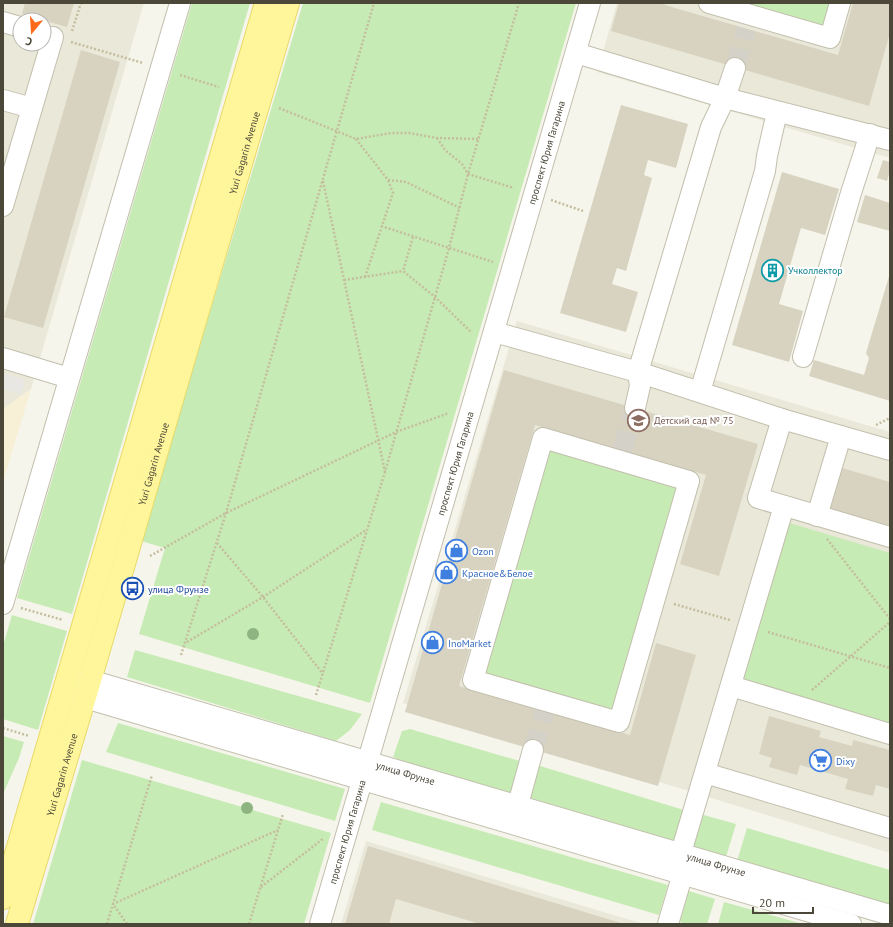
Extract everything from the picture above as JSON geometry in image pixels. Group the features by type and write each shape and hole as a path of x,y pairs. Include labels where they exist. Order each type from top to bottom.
{"main road":[{"name":"Yuri Gagarin Avenue","path":"3,898 266,3"},
{"name":"Yuri Gagarin Avenue","path":"17,924 288,3"}],"street":[{"path":"12,606 10,552 70,378 180,3"},
{"name":"проспект Юрия Гагарина","path":"320,924 590,3"},
{"path":"709,3 748,22 830,38 840,3"},
{"path":"3,206 55,37"},
{"path":"576,53 725,98 890,140"},
{"path":"635,408 640,386 638,372 711,127 725,98 735,68"},
{"path":"3,100 32,108"},
{"path":"700,392 765,171 776,112"},
{"path":"803,357 851,193 870,134"},
{"path":"491,340 638,372 782,419 890,450"},
{"path":"3,358 70,378"},
{"path":"782,419 758,498 890,537"},
{"path":"817,516 841,436"},
{"path":"543,438 621,456 689,481 655,598 619,722 546,706 473,680 543,438"},
{"path":"668,924 705,773 784,506"},
{"name":"улица Фрунзе","path":"66,683 682,864 883,917"},
{"path":"731,686 890,734"},
{"path":"516,815 533,750"},
{"path":"705,773 890,828"},
{"name":"улица Фрунзе","path":"682,864 851,924"}],"path":[{"path":"81,3 55,37 139,62"},
{"path":"181,655 226,513 374,3"},
{"path":"316,695 385,472 449,248 478,139 519,3"},
{"path":"180,75 225,88"},
{"path":"275,107 356,139 391,133 408,133 436,138 478,139"},
{"path":"436,138 445,150 462,164 468,174"},
{"path":"356,139 388,180 393,193 365,277"},
{"path":"322,179 385,472"},
{"path":"388,180 406,182 460,208"},
{"path":"381,226 512,268"},
{"path":"403,271 413,237"},
{"path":"344,280 403,271 491,340"},
{"path":"150,556 226,513 396,432 472,405"},
{"path":"817,516 826,538 890,619"},
{"path":"186,642 263,597 366,530"},
{"path":"217,543 263,597 323,674"},
{"path":"655,598 890,668"},
{"path":"12,606 64,620"},
{"path":"797,706 813,689 890,622"},
{"path":"3,728 32,737"},
{"path":"107,924 152,775"},
{"path":"249,924 282,814"},
{"path":"113,904 278,830"},
{"path":"260,888 325,837"},
{"path":"113,904 127,924"}],"shaded area":[{"path":"3,3 144,3 31,389 3,409"},
{"path":"617,3 890,3 890,158 597,72"},
{"path":"517,321 890,432 890,853 403,703"},
{"path":"3,373 25,380 21,394 3,389"},
{"path":"31,389 3,483 3,409"},
{"path":"366,841 644,924 341,924"}],"green space":[{"path":"192,3 250,3 72,614 17,598"},
{"path":"303,3 576,3 370,703 139,634 165,548 141,541"},
{"path":"728,3 835,3 826,31"},
{"path":"549,449 680,486 615,715 482,676"},
{"path":"786,522 890,553 890,725 740,682"},
{"path":"12,615 67,631 38,730 3,719 3,646"},
{"path":"135,650 362,714 350,730 336,741 127,677"},
{"path":"118,723 345,789 335,821 106,752"},
{"path":"410,729 523,762 514,794 393,757 402,731"},
{"path":"3,736 24,742 19,758 3,794"},
{"path":"82,760 331,833 304,924 33,924"},
{"path":"537,765 687,811 678,842 527,797"},
{"path":"381,802 668,885 659,915 372,830"},
{"path":"700,814 736,824 726,857 691,847"},
{"path":"747,828 890,870 890,906 737,861"},
{"path":"689,891 715,899 707,924 686,924 680,922"},
{"path":"724,902 803,924 718,924"}],"building":[{"path":"25,3 74,3 67,27 52,23 52,12 23,12"},
{"path":"619,3 663,3 668,6 838,55 853,3 890,3 890,33 869,106 611,31"},
{"path":"81,50 120,62 43,328 4,317"},
{"path":"621,105 688,124 676,168 648,160 644,175 652,178 626,271 617,268 612,284 638,292 626,332 560,313"},
{"path":"883,160 890,162 890,171 887,181 877,178"},
{"name":"Учколлектор","path":"782,172 839,189 825,235 801,228 779,304 803,311 789,362 732,345"},
{"path":"865,195 890,203 890,231 857,222"},
{"path":"890,273 890,401 809,376 814,360 864,375 869,358 866,353"},
{"path":"504,370 758,444 719,576 680,564 706,475 535,425 459,686 630,735 656,643 696,655 658,786 405,712"},
{"path":"842,468 890,482 890,529 829,511"},
{"path":"769,716 821,731 819,737 852,746 853,740 890,750 890,789 876,785 873,796 845,789 848,779 800,765 797,775 769,767 772,758 759,754"},
{"path":"368,846 624,924 480,924 396,899 389,924 345,924"}],"tunnel":[{"path":"735,68 746,29"},
{"path":"622,451 635,408"},
{"path":"533,750 545,711"}],"place":[{"name":"Учколлектор","path":"772,270"},
{"name":"Детский сад № 75","path":"638,420"},
{"name":"Ozon","path":"456,551"},
{"name":"Красное&Белое","path":"447,573"},
{"name":"улица Фрунзе","path":"133,589"},
{"name":"InoMarket","path":"433,643"},
{"name":"Dixy","path":"821,761"}]}
